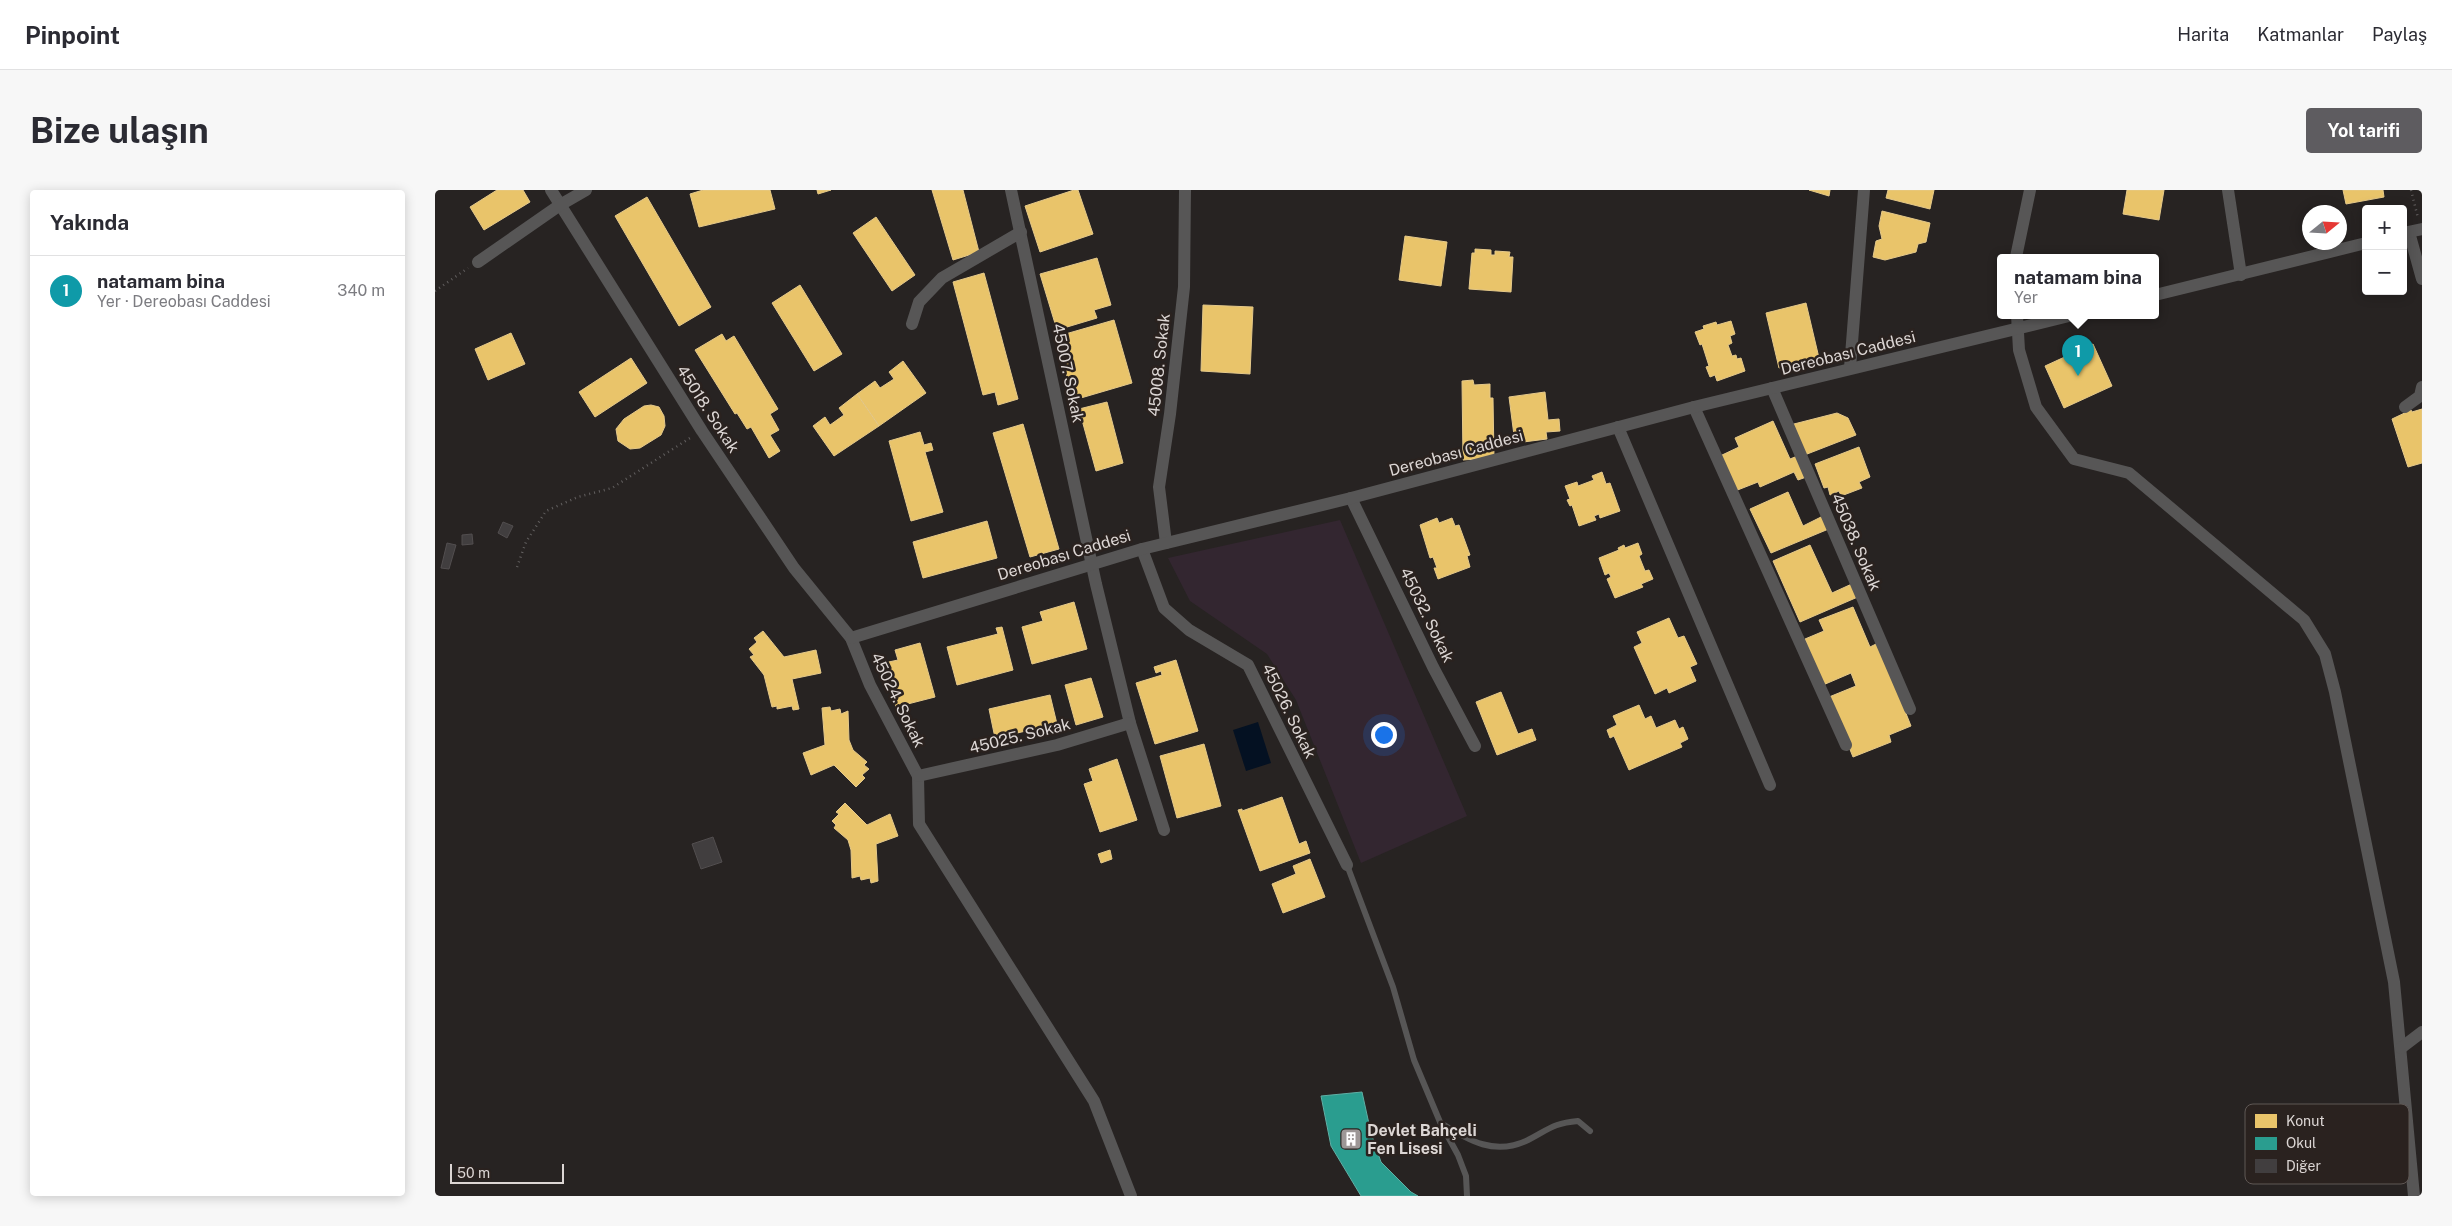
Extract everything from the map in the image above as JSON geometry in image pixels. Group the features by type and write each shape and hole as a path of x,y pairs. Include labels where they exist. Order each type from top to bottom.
{"street":[{"name":"45018. Sokak","path":"551,190 702,431 794,568 851,638"},
{"path":"478,262 560,205 586,190"},
{"name":"45007. Sokak","path":"1011,190 1092,563"},
{"name":"45008. Sokak","path":"1166,543 1159,487 1170,414 1183,287 1185,190"},
{"path":"1850,368 1864,190"},
{"path":"2017,254 2030,190"},
{"path":"2228,190 2241,275"},
{"path":"2414,231 2422,279"},
{"path":"912,324 919,302 942,278 1021,232"},
{"path":"2159,294 2362,244"},
{"name":"Dereobası Caddesi","path":"851,638 1142,549 1351,498 1694,407 1850,368 2018,321 2036,319"},
{"path":"2018,321 2019,350 2036,407 2074,459 2129,473 2304,620 2325,654 2339,712 2394,982 2406,1104"},
{"path":"2405,407 2420,396 2422,387"},
{"name":"45038. Sokak","path":"1772,388 1910,709"},
{"path":"1694,407 1845,745"},
{"path":"1618,428 1769,785"},
{"name":"45032. Sokak","path":"1351,498 1433,667 1475,746"},
{"name":"45026. Sokak","path":"1142,549 1164,608 1189,630 1248,664 1347,865"},
{"path":"1092,563 1130,723 1164,830"},
{"name":"45024. Sokak","path":"851,638 870,685 918,776"},
{"name":"45025. Sokak","path":"918,776 1057,745 1130,723"},
{"path":"918,776 919,824 1094,1101 1131,1196"},
{"path":"2401,1048 2422,1032"},
{"path":"2409,1139 2414,1196"}],"lane":[{"path":"1347,865 1393,987 1414,1060 1440,1122 1458,1155 1466,1176 1467,1196"},
{"path":"1440,1122 1462,1136 1494,1148 1525,1141 1559,1123 1579,1121 1590,1131"}],"path":[{"path":"2411,190 2414,231"},
{"path":"435,291 478,262"},
{"path":"517,567 526,542 546,511 577,497 612,488 702,431"}],"shaded area":[{"path":"1340,520 1467,816 1361,863 1296,700 1267,654 1190,601 1168,558"}],"water":[{"path":"1258,722 1271,763 1246,771 1233,730"}],"building: Konut":[{"path":"497,190 523,190 530,202 484,230 470,207"},
{"path":"703,190 770,190 775,209 699,227 690,194"},
{"path":"817,190 831,190 818,194"},
{"path":"932,190 963,190 979,252 953,260"},
{"path":"1078,190 1093,234 1040,252 1025,206"},
{"path":"1809,190 1830,190 1829,196"},
{"path":"1888,190 1934,190 1930,209 1886,198"},
{"path":"2127,190 2164,190 2159,220 2123,214"},
{"path":"2343,190 2383,190 2384,197 2346,204"},
{"path":"647,197 711,307 679,326 615,216"},
{"path":"1882,211 1930,223 1926,242 1918,244 1916,252 1885,260 1873,257 1876,241 1882,239 1879,226"},
{"path":"876,217 915,275 892,291 853,233"},
{"path":"1405,236 1447,242 1441,286 1399,280"},
{"path":"1475,249 1491,250 1491,255 1495,255 1495,251 1510,252 1509,257 1513,257 1511,292 1469,289 1472,253 1475,253"},
{"path":"1097,258 1111,305 1094,310 1097,318 1057,330 1040,274"},
{"path":"984,273 1018,399 998,405 995,392 983,395 953,282"},
{"path":"800,285 842,354 814,371 772,303"},
{"path":"1806,303 1819,358 1779,368 1766,313"},
{"path":"1203,305 1253,307 1250,374 1201,371"},
{"path":"1114,320 1132,383 1074,400 1055,337"},
{"path":"1731,321 1735,334 1730,336 1732,343 1728,345 1732,356 1736,355 1737,359 1741,358 1745,371 1717,381 1715,375 1710,377 1706,367 1709,366 1702,344 1700,345 1695,332 1704,329 1703,326 1716,322 1717,325"},
{"path":"511,333 525,364 488,380 475,349"},
{"path":"722,334 726,341 734,336 778,409 770,414 779,430 770,435 780,451 769,458 751,427 747,429 737,413 735,414 695,350"},
{"path":"2093,344 2112,386 2064,408 2045,366"},
{"path":"631,358 647,383 595,417 579,392"},
{"path":"903,361 926,393 879,426 857,394 875,381 880,388 894,379 889,372"},
{"path":"1473,380 1474,385 1490,384 1490,398 1493,398 1494,458 1463,460 1462,381"},
{"path":"1545,392 1548,420 1559,419 1560,431 1546,432 1547,439 1515,443 1509,397"},
{"path":"857,394 879,426 834,456 813,426 825,417 830,425 844,415 839,408"},
{"path":"1107,402 1123,463 1096,471 1079,409"},
{"path":"644,406 659,407 664,416 665,426 661,435 640,448 630,449 618,441 616,429 624,419"},
{"path":"2422,409 2422,463 2408,467 2392,419 2411,410 2412,412"},
{"path":"1837,413 1848,418 1856,435 1802,456 1790,425"},
{"path":"1773,421 1790,459 1800,455 1809,476 1798,480 1794,472 1760,487 1758,482 1735,491 1720,456 1739,447 1735,438"},
{"path":"1023,424 1059,549 1030,557 993,433"},
{"path":"920,432 924,445 931,443 933,450 925,452 943,512 911,521 889,441"},
{"path":"1859,447 1870,477 1859,482 1862,488 1841,496 1839,491 1830,495 1828,487 1824,488 1815,464"},
{"path":"1602,472 1606,484 1610,483 1620,511 1600,518 1599,514 1594,516 1596,520 1579,526 1572,505 1570,506 1567,500 1570,499 1565,486 1577,482 1578,486 1594,480 1592,476"},
{"path":"1788,492 1803,526 1825,515 1831,528 1771,553 1750,509"},
{"path":"1437,518 1439,523 1452,518 1455,526 1459,525 1470,555 1467,556 1470,567 1438,579 1434,568 1437,568 1433,557 1430,558 1420,525"},
{"path":"987,521 997,558 923,578 913,542"},
{"path":"1638,543 1642,554 1639,556 1645,571 1649,570 1653,579 1641,584 1643,587 1615,598 1607,579 1611,577 1609,573 1605,575 1599,558 1619,550 1618,548 1624,545 1625,548"},
{"path":"1810,545 1832,593 1854,583 1860,596 1800,622 1773,561"},
{"path":"1074,602 1087,649 1032,664 1022,627 1043,621 1040,612"},
{"path":"1853,607 1870,647 1878,643 1911,726 1889,735 1891,742 1853,757 1829,697 1856,686 1851,673 1823,685 1805,639 1824,631 1819,620"},
{"path":"1669,618 1678,638 1684,636 1697,664 1690,667 1696,681 1669,693 1667,688 1655,694 1634,647 1642,643 1637,632"},
{"path":"1002,627 1013,670 957,685 947,647 998,634 996,628"},
{"path":"763,631 784,657 816,650 821,673 792,679 799,709 793,710 792,706 777,709 777,706 772,707 764,675 750,657 754,655 749,649 757,642 754,638"},
{"path":"920,643 935,697 896,707 884,663 898,660 895,650"},
{"path":"1176,660 1198,731 1155,744 1136,683 1162,675 1161,671 1156,673 1154,667"},
{"path":"1091,678 1103,717 1076,725 1065,685"},
{"path":"1501,692 1518,734 1532,729 1536,740 1497,755 1476,702"},
{"path":"1050,695 1057,724 995,738 989,709"},
{"path":"1639,705 1645,719 1651,716 1656,728 1675,720 1679,729 1683,727 1688,739 1680,743 1682,747 1629,770 1614,736 1610,738 1607,730 1617,725 1613,716"},
{"path":"830,707 831,711 840,709 841,714 848,711 849,740 853,750 867,762 864,765 869,769 862,775 865,778 856,787 834,765 811,775 803,753 825,745 822,708"},
{"path":"1204,744 1221,806 1177,818 1160,756"},
{"path":"1117,759 1137,820 1100,832 1084,784 1093,781 1089,769"},
{"path":"1282,797 1299,844 1306,841 1310,853 1260,871 1238,810 1242,809 1242,811"},
{"path":"845,803 867,825 890,814 898,836 876,844 878,881 871,883 870,878 861,880 860,876 852,878 851,850 848,840 834,828 836,825 832,821 839,814 836,812"},
{"path":"1110,850 1112,859 1101,863 1098,854"},
{"path":"1310,859 1325,897 1283,913 1272,884 1296,874 1293,866"}],"building: Okul":[{"name":"Devlet Bahçeli Fen Lisesi","path":"1362,1092 1371,1133 1381,1162 1411,1192 1418,1196 1361,1196 1331,1146 1321,1096"}],"building: Diğer":[{"path":"503,522 513,526 507,538 498,533"},
{"path":"472,534 473,544 462,545 462,535"},
{"path":"447,543 456,545 449,569 441,568"},
{"path":"713,837 722,862 701,869 692,844"}],"place":[{"name":"natamam bina","path":"2078,376"},
{"name":"Devlet Bahçeli Fen Lisesi","path":"1351,1139"}]}
